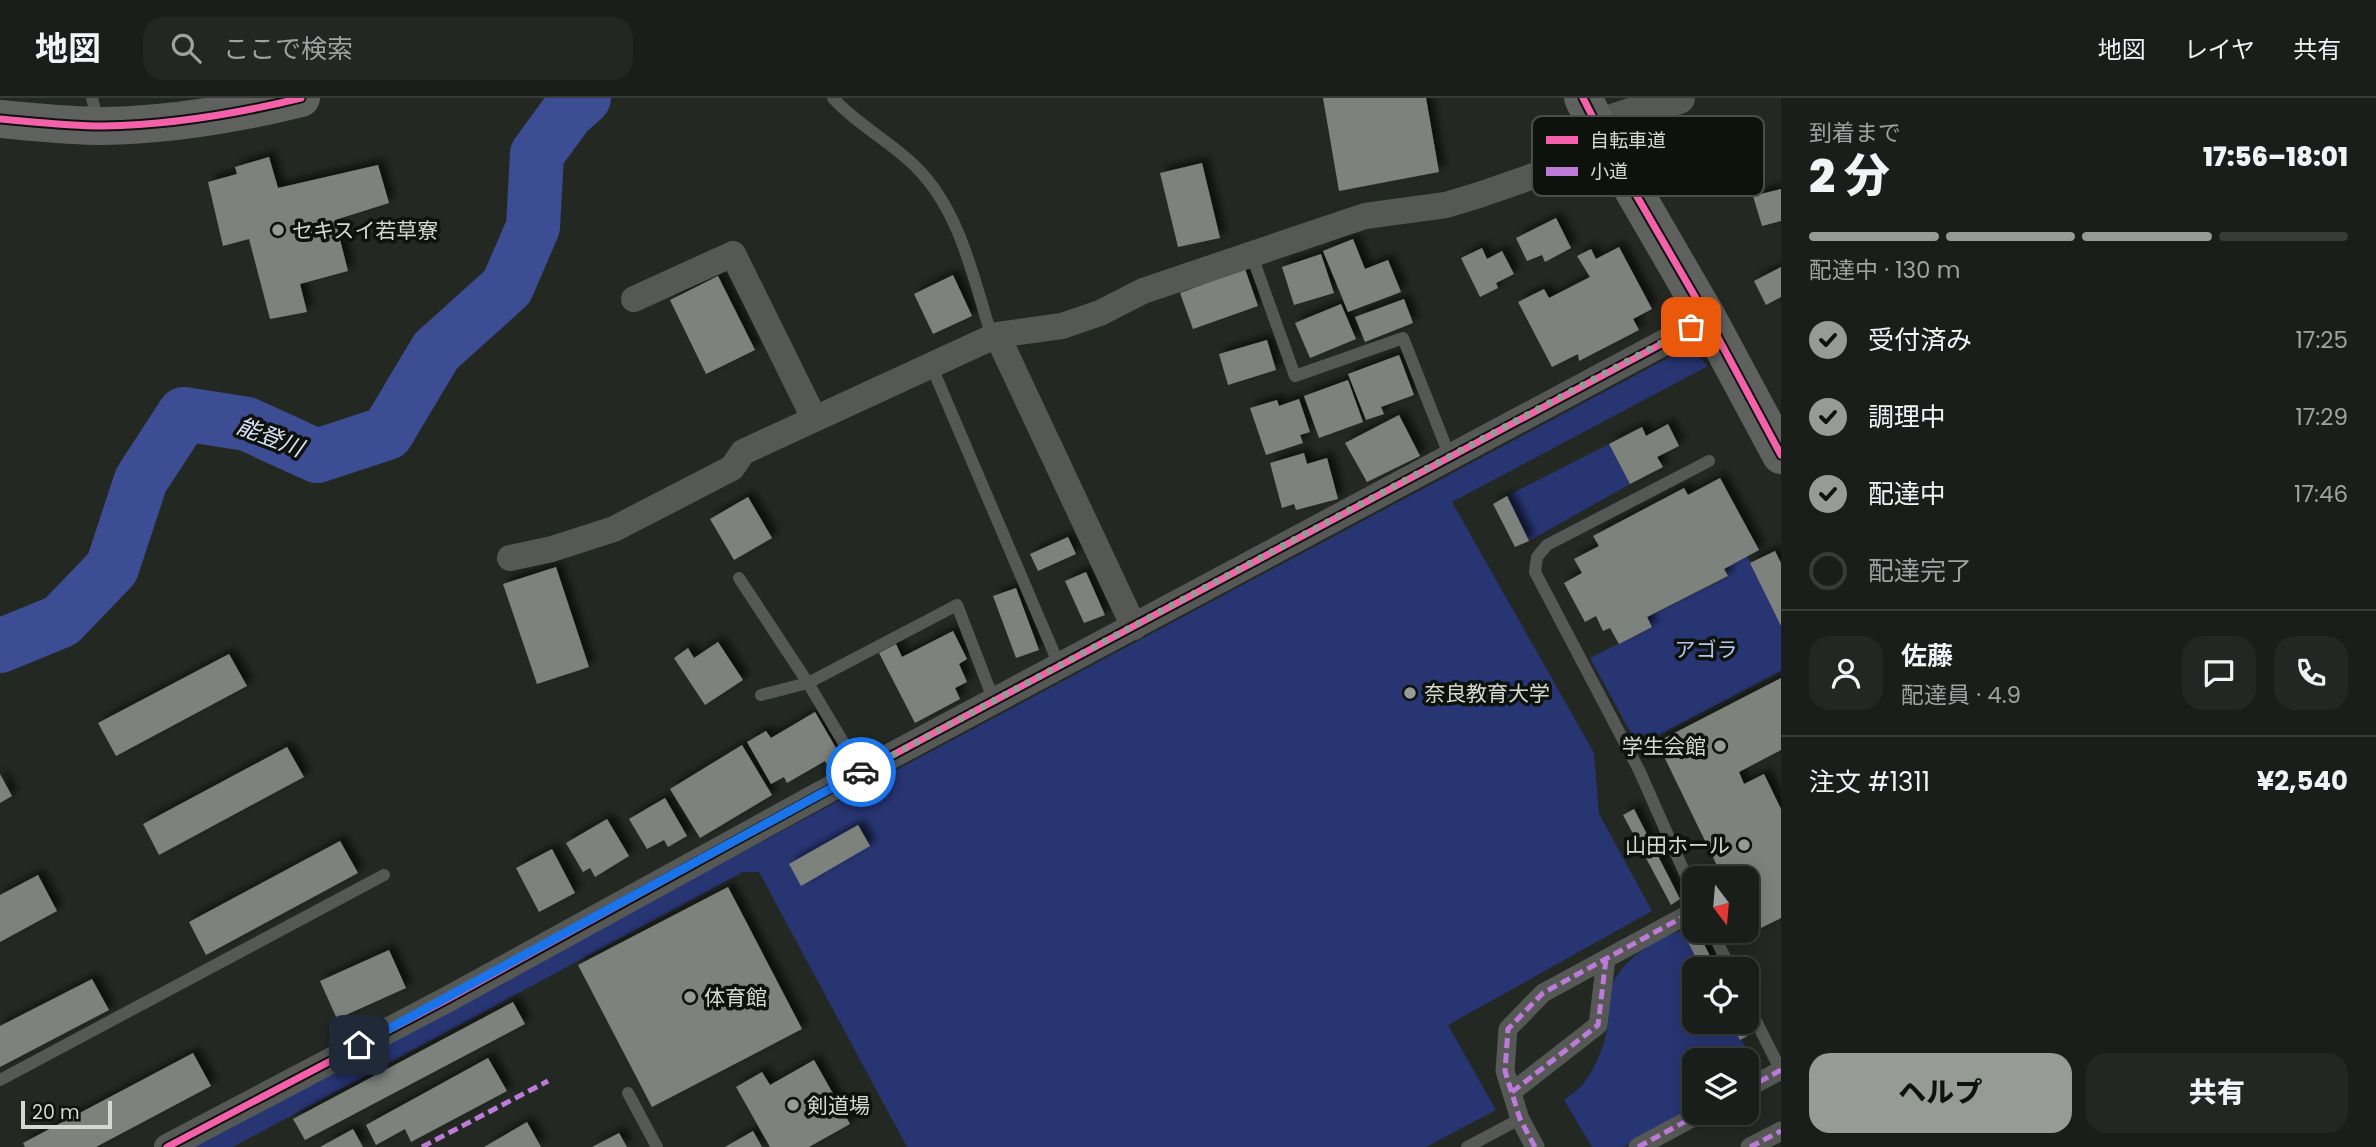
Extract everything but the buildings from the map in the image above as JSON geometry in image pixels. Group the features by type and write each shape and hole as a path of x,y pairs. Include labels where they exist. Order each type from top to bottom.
{"main road":[{"path":"0,119 95,112 137,125 250,104 300,98"},
{"path":"1637,196 1781,455"}],"street":[{"path":"1616,116 1679,98"},
{"path":"510,558 552,549 614,528 732,468 743,453 994,336 1062,326 1100,313 1143,291 1365,216 1446,205 1532,177"},
{"path":"635,299 733,254 814,418"},
{"path":"167,1147 450,998 861,772 1708,319"},
{"path":"994,336 1134,627"},
{"path":"1535,1147 1520,1119 1505,1071 1508,1030 1543,993 1682,918"},
{"path":"1512,1092 1598,1025 1606,959"},
{"path":"1759,1082 1781,1070"},
{"path":"1638,1147 1682,1123"},
{"path":"1750,1147 1781,1131"}],"lane":[{"path":"832,98 916,167 934,188 953,219 994,336"},
{"path":"1252,256 1295,376 1403,338 1450,457"},
{"path":"930,364 1060,667"},
{"path":"1682,867 1639,770 1535,572 1537,557 1547,545 1709,461"},
{"path":"739,578 808,683 861,772"},
{"path":"761,695 808,683 957,605 995,701"},
{"path":"0,1080 384,875"},
{"path":"1759,1027 1781,1070"},
{"path":"628,1093 657,1147"},
{"path":"1467,1147 1520,1119"}],"green space":[{"path":"1681,351 1696,354 1708,366 1452,502 1594,753 1599,814 1652,911 1448,1025 1496,1110 1426,1147 907,1147 759,872 743,872 233,1147 190,1147"},
{"path":"1609,444 1630,484 1529,541 1507,496"},
{"name":"アゴラ","path":"1747,556 1781,626 1781,671 1638,746 1590,658 1652,627 1647,617 1728,577 1724,569"},
{"path":"1682,931 1682,943 1689,943 1697,957 1682,957 1682,1034 1738,1034 1746,1048 1682,1048 1682,1115 1623,1147 1592,1147 1564,1100 1584,1083 1600,1054 1609,1018 1610,991 1619,972 1634,956"}],"waterway":[{"name":"能登川","path":"0,646 61,621 112,568 141,480 184,414 247,424 317,456 387,433 436,351 507,287 533,227 537,154 567,113 584,98"}],"marked path":[{"path":"1535,1147 1520,1119 1505,1071 1508,1029 1543,993 1682,918"},
{"path":"1512,1092 1598,1025 1606,959"},
{"path":"1759,1082 1781,1070"},
{"path":"422,1147 548,1081"},
{"path":"1638,1147 1682,1123"},
{"path":"1750,1147 1781,1131"}],"cycle path":[{"path":"0,119 90,126 128,125 227,114 301,98"},
{"path":"1583,98 1592,116"},
{"path":"1637,196 1708,319 1781,455"},
{"path":"167,1147 450,998 861,772 1708,319"}],"way so far":[{"path":"861,772 1691,327"}],"place":[{"name":"セキスイ若草寮","path":"278,230"},
{"name":"奈良教育大学","path":"1410,693"},
{"name":"学生会館","path":"1720,746"},
{"name":"山田ホール","path":"1744,845"},
{"name":"体育館","path":"690,997"},
{"name":"剣道場","path":"793,1105"}],"route":[{"path":"359,1045 450,998 861,772"}]}
